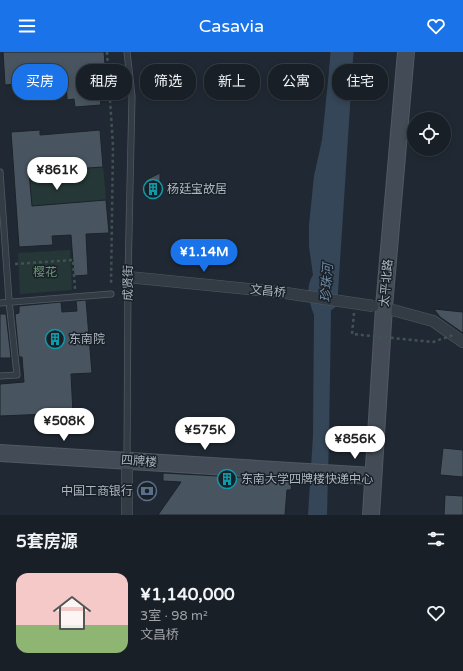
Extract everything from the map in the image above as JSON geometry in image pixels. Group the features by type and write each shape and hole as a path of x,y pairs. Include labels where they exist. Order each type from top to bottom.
{"main road":[{"name":"太平北路","path":"371,515 379,306 406,52"},
{"name":"四牌楼","path":"0,453 373,476"}],"street":[{"name":"文昌桥","path":"128,277 279,292 379,306 433,321 463,342"},
{"name":"成贤街","path":"127,460 127,515"}],"lane":[{"name":"成贤街","path":"127,52 132,96 128,277 127,460"},
{"path":"0,172 2,222 17,375 0,376"},
{"path":"0,303 111,294"}],"path":[{"path":"107,52 113,146 111,294"},
{"path":"6,264 73,260 75,297"},
{"path":"355,303 352,334 433,342 453,335"}],"green space":[{"path":"40,130 41,135 100,130 109,233 52,236 53,245 19,247 11,132"},
{"name":"樱花","path":"70,250 72,290 20,294 18,253"}],"water":[{"path":"331,52 345,52 344,64 332,64 332,100 340,100 329,173 326,240 331,311 327,515 308,515 313,436 314,315 308,290 313,275 309,246 309,225 314,176 322,140"}],"building":[{"path":"3,52 104,52 105,64 76,64 76,100 100,100 101,105 75,107 74,99 68,100 68,64 12,64 12,84 5,85"},
{"path":"40,130 40,135 100,130 103,167 29,172 32,206 106,200 109,233 86,234 88,275 74,276 71,235 52,236 53,245 19,247 11,132"},
{"name":"杨廷宝故居","path":"160,173 160,197 146,197 146,180"},
{"name":"东南院","path":"86,300 92,373 71,374 73,413 0,416 0,384 24,382 22,357 19,357 15,314 19,313 19,306 61,302 62,312 77,311 76,301"},
{"path":"434,309 463,312 463,333 440,317"},
{"path":"0,314 6,314 11,358 0,358"},
{"path":"443,448 463,450 463,477 440,475"},
{"path":"163,473 292,480 291,490 287,490 285,515 158,515 181,482 163,481"},
{"path":"445,495 463,496 463,515 444,515"}],"waterway":[{"name":"珍珠河","path":"326,300 342,52"}],"place":[{"name":"杨廷宝故居","path":"153,189"},
{"name":"东南院","path":"55,339"},
{"name":"东南大学四牌楼快递中心","path":"227,479"},
{"name":"中国工商银行","path":"147,491"}]}
